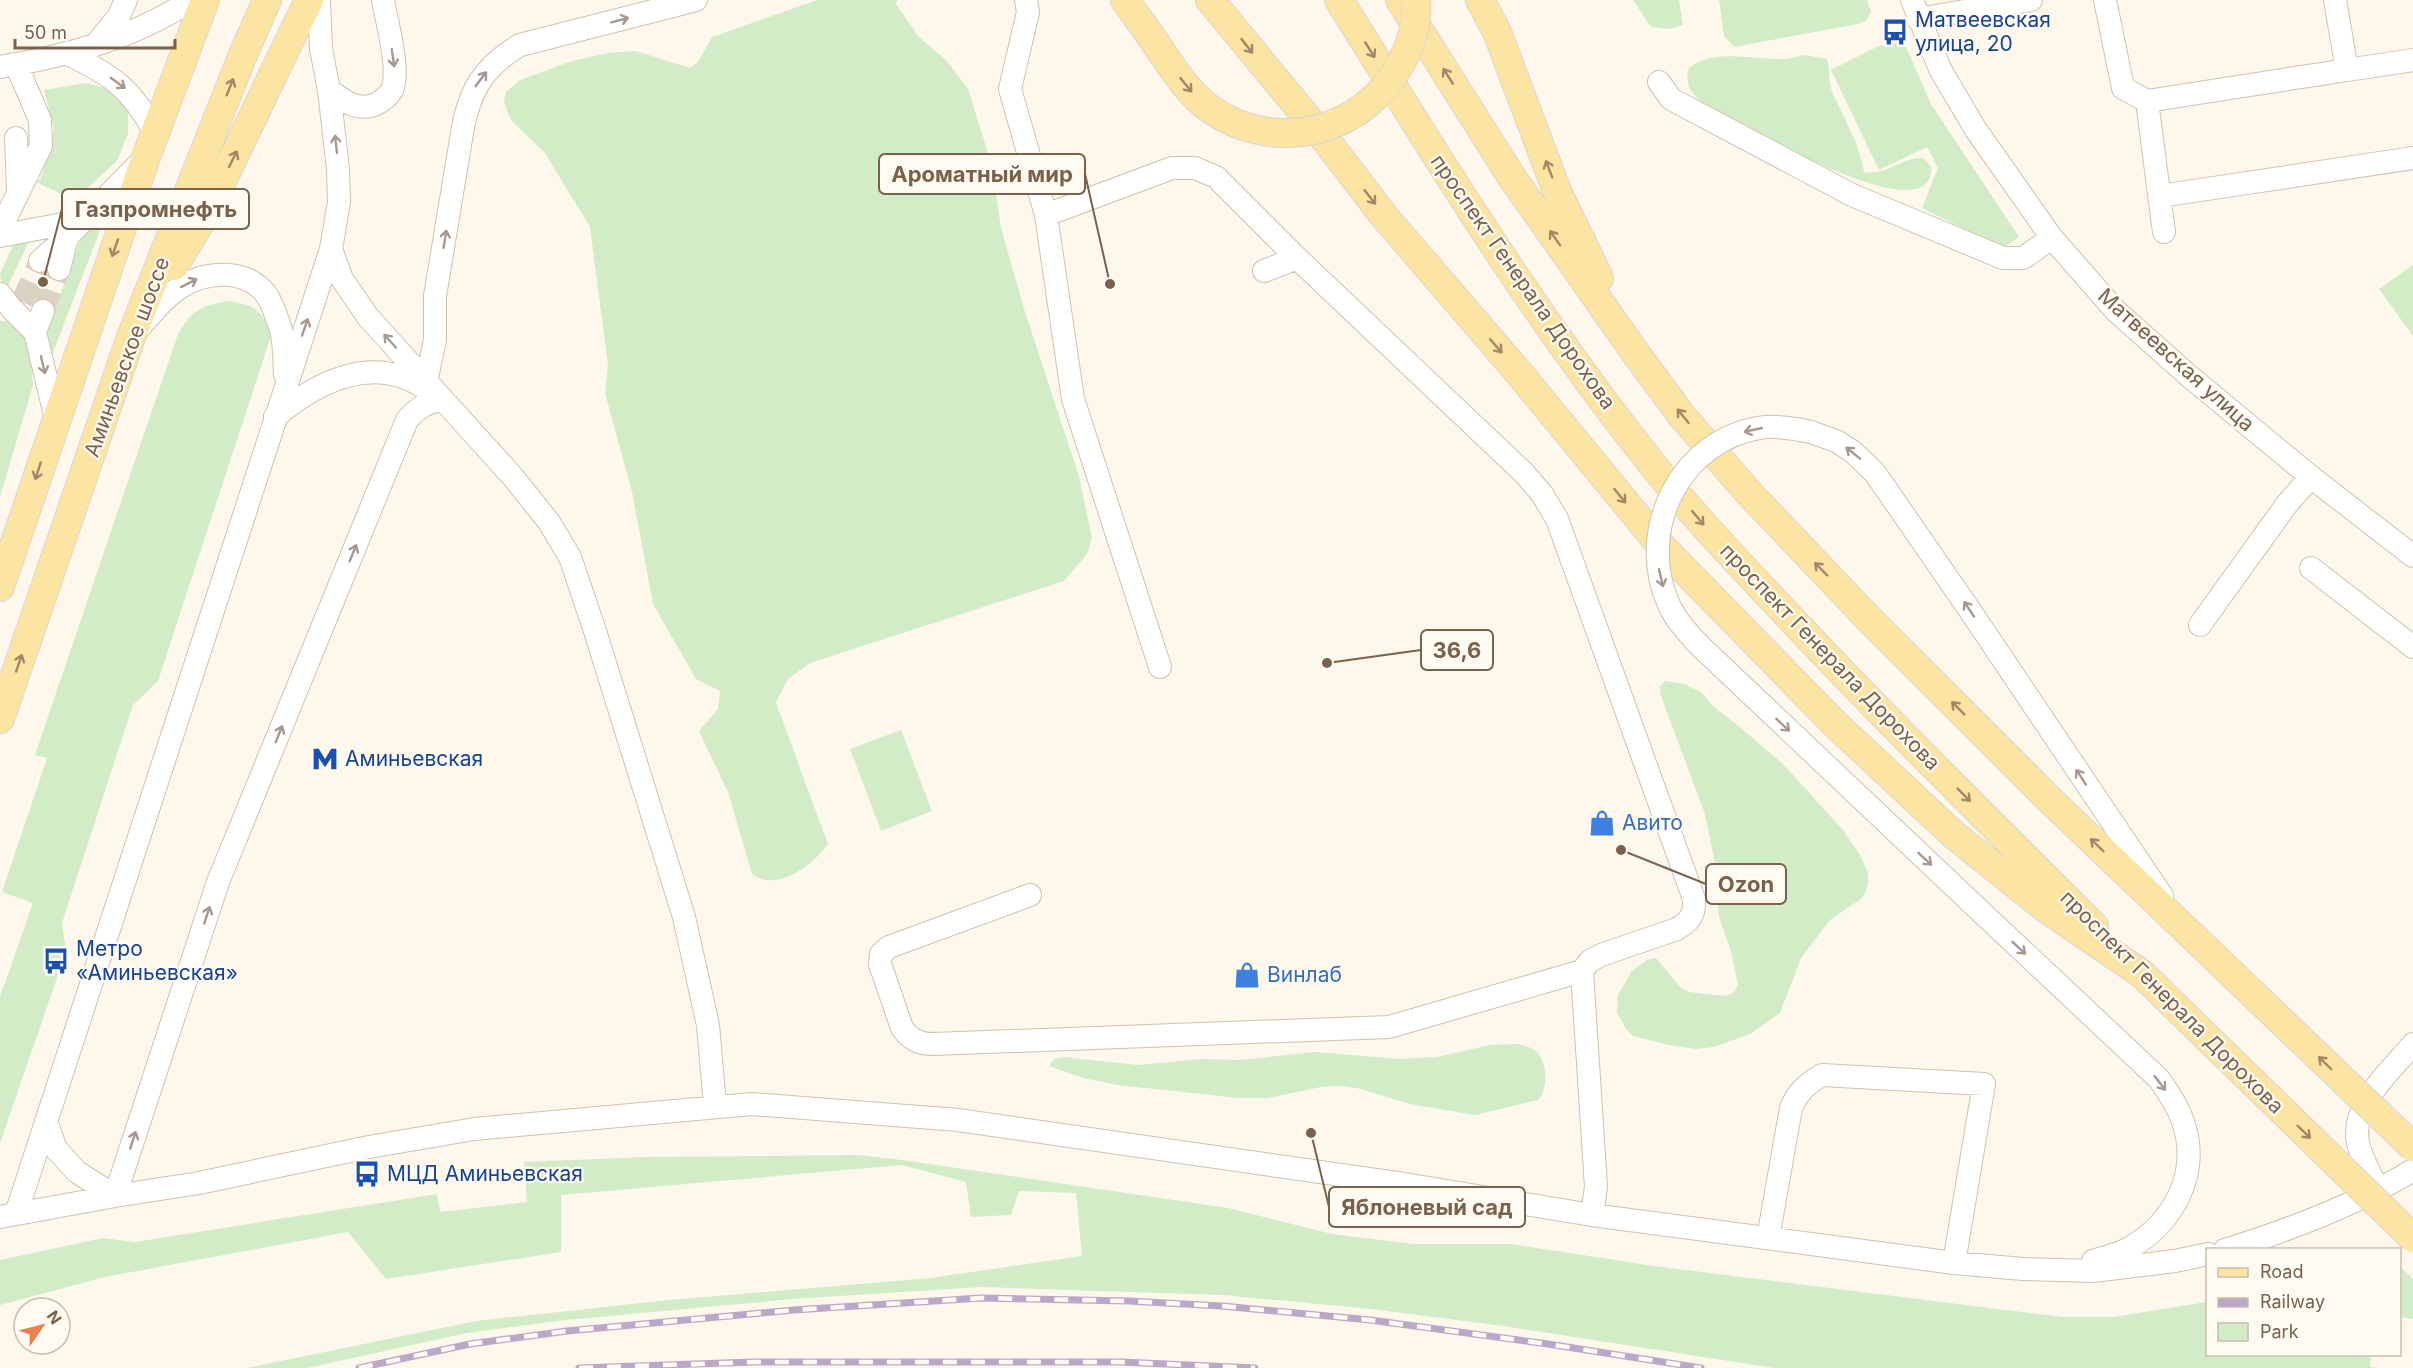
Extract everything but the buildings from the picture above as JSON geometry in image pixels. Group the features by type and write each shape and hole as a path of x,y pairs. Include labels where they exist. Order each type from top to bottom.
{"main road":[{"path":"0,587 150,145 205,0"},
{"name":"Аминьевское шоссе","path":"0,719 131,337 238,67 267,0"},
{"path":"131,337 210,206 309,0"},
{"path":"1125,0 1187,88 1209,109 1257,130 1280,133 1325,128 1355,114 1372,101 1386,87 1409,46 1415,28 1416,0"},
{"path":"1210,0 1328,143 1384,216 1519,373 1662,547 1835,724 1954,836 2044,907 2142,974"},
{"name":"проспект Генерала Дорохова","path":"1339,0 1460,194 1564,346 1641,451 1707,529 1840,670 2142,974 2413,1238"},
{"path":"1400,0 1511,176 1637,355 1683,416 1748,492 1867,617 2051,801 2413,1147"},
{"path":"1480,0 1497,32 1557,191 1637,355"}],"street":[{"path":"98,43 119,16 126,0"},
{"path":"0,230 41,146 40,120 8,65 68,54 144,28 191,0"},
{"path":"8,1216 46,1121 331,249 339,191 338,169 329,90 321,49 319,0"},
{"path":"329,90 347,103 363,109 381,102 393,89 394,67 384,0"},
{"path":"426,382 435,340 435,296 466,107 475,88 502,56 520,45 696,0"},
{"path":"1915,9 2031,0"},
{"path":"2105,0 2123,88 2147,101 2413,60"},
{"path":"2335,0 2347,70"},
{"path":"1027,6 1010,89 1046,215 1073,399 1160,667"},
{"name":"Матвеевская улица","path":"1915,9 1940,69 1976,130 2052,238 2115,310 2188,376 2311,477 2413,556"},
{"path":"50,265 67,237 150,145 142,108 127,90 97,68 68,54"},
{"path":"1659,82 1671,99 1852,195 2003,258 2023,258 2052,238"},
{"path":"2147,101 2164,232"},
{"path":"16,138 18,193"},
{"path":"2160,196 2413,158"},
{"path":"1030,895 889,947 881,954 880,964 902,1028 908,1037 916,1042 933,1044 1389,1027 1582,972 1590,961 1601,955 1677,929 1688,923 1695,909 1694,899 1557,519 1542,494 1525,474 1297,258 1216,177 1195,168 1172,168 1046,215"},
{"path":"0,236 84,220"},
{"path":"331,249 342,279 368,317 513,477 549,522 570,557 684,917 708,1025 715,1106"},
{"path":"1264,271 1297,258"},
{"path":"131,337 154,310 180,287 202,276 222,274 249,281 266,294 280,326 286,382"},
{"path":"0,294 11,308 39,321"},
{"path":"22,302 39,321 56,419"},
{"path":"275,417 297,399 329,382 365,371 403,376 442,400"},
{"path":"115,1196 218,882 407,420 418,407 430,401 442,400"},
{"path":"2044,1269 2090,1262 2127,1250 2155,1230 2175,1206 2186,1180 2190,1155 2183,1122 2175,1103 2159,1079 1681,626 1669,604 1660,576 1657,549 1667,501 1695,459 1716,444 1744,432 1766,427 1793,428 1836,441 1852,451 1875,473 1971,612 2106,816 2185,929"},
{"path":"2200,625 2287,504 2311,477"},
{"path":"0,550 21,524"},
{"path":"2311,568 2413,647"},
{"path":"1582,972 1596,1187 1592,1215"},
{"path":"2378,1188 2359,1149 2356,1129 2361,1112 2381,1080 2413,1044"},
{"path":"1768,1238 1791,1108 1796,1095 1805,1085 1822,1075 1984,1084 1954,1263"},
{"path":"8,1216 199,1183 369,1147 474,1129 752,1104 958,1120 1397,1183 1592,1215 1954,1263 2093,1271 2175,1261 2206,1254"},
{"path":"46,1121 56,1149 77,1172 115,1196"},
{"path":"2231,1248 2272,1235 2413,1170"}],"green space":[{"path":"817,0 897,0 896,4 919,37 947,61 968,89 992,166 1001,228 1025,312 1079,476 1092,538 1087,554 1064,581 810,663 788,679 776,703 828,844 804,868 783,878 772,880 762,879 752,874 728,792 699,731 718,709 720,691 696,679 653,604 632,492 605,393 608,365 590,227 545,153 511,120 504,102 506,92 520,80 572,61 608,53 636,51 690,68 698,62 712,37"},
{"path":"1633,0 1679,0 1683,25 1670,29 1651,27"},
{"path":"1719,0 1867,0 1871,11 1866,21 1858,24 1734,47 1724,36"},
{"path":"1903,40 1931,104 2019,237 2003,248 1922,208 1938,168 1927,147 1879,170 1831,70 1879,46"},
{"path":"1804,55 1827,59 1832,91 1855,142 1864,172 1880,171 1909,160 1923,158 1931,166 1924,185 1902,190 1868,183 1829,168 1704,104 1688,84 1689,68 1709,59 1731,56 1783,59"},
{"path":"86,83 112,90 128,109 128,134 117,161 74,200 36,182 41,179 54,129 44,90"},
{"path":"111,202 52,355 46,334 84,229"},
{"path":"31,237 4,294 0,274 15,241"},
{"path":"2413,265 2413,336 2379,289"},
{"path":"228,301 245,304 256,310 264,318 272,333 158,681 133,705 62,923 66,952 0,1143 0,997 33,903 2,892 47,758 35,755 178,334 188,319 198,310"},
{"path":"0,321 9,321 29,342 33,385 0,497"},
{"path":"1665,681 1684,684 1701,692 1714,707 1783,764 1843,830 1860,855 1868,873 1866,892 1861,899 1830,920 1801,958 1780,1013 1750,1034 1714,1047 1696,1049 1633,1036 1617,1013 1618,995 1632,971 1647,960 1656,958 1681,988 1689,992 1725,996 1733,993 1738,985 1731,951 1719,917 1717,900 1719,883 1705,814 1661,696 1660,687"},
{"path":"901,730 932,811 881,831 850,749"},
{"path":"1518,1044 1536,1051 1543,1062 1545,1083 1538,1100 1475,1115 1410,1104 1357,1088 1321,1087 1267,1098 1238,1098 1118,1085 1083,1078 1049,1066 1054,1059 1063,1057 1138,1065 1201,1059 1238,1060 1315,1052 1399,1059 1437,1057 1490,1045"},
{"path":"858,1155 1228,1208 1332,1234 1414,1244 1511,1244 1654,1266 2063,1317 2113,1317 2206,1302 2206,1356 2371,1356 2370,1367 2378,1368 1774,1368 1503,1326 1371,1309 1222,1295 981,1287 793,1299 566,1320 467,1333 307,1368 247,1368 476,1321 659,1301 930,1278 1082,1256 1076,1193 1019,1191 1011,1215 971,1217 966,1182 902,1165 561,1195 561,1252 386,1279 348,1232 105,1277 34,1296 12,1296 12,1302 0,1305 0,1260 103,1238 135,1242 437,1194 440,1212 527,1202 524,1162 646,1157"},
{"path":"2401,1267 2413,1279 2413,1319 2401,1317"}],"tunnel":[{"path":"22,302 40,261"},
{"path":"43,311 59,269"}],"railway":[{"path":"359,1368 470,1344 567,1331 794,1310 981,1298 1128,1301 1222,1306 1370,1320 1701,1368"},
{"path":"579,1368 753,1362 1121,1362 1255,1368"}],"place":[{"name":"Матвеевская улица, 20","path":"1895,32"},
{"name":"Газпромнефть","path":"43,282"},
{"name":"Ароматный мир","path":"1110,284"},
{"name":"36,6","path":"1327,663"},
{"name":"Аминьевская","path":"325,759"},
{"name":"Авито","path":"1602,823"},
{"name":"Ozon","path":"1621,850"},
{"name":"Метро «Аминьевская»","path":"56,961"},
{"name":"Винлаб","path":"1247,975"},
{"name":"Яблоневый сад","path":"1311,1133"},
{"name":"МЦД Аминьевская","path":"367,1174"}]}
